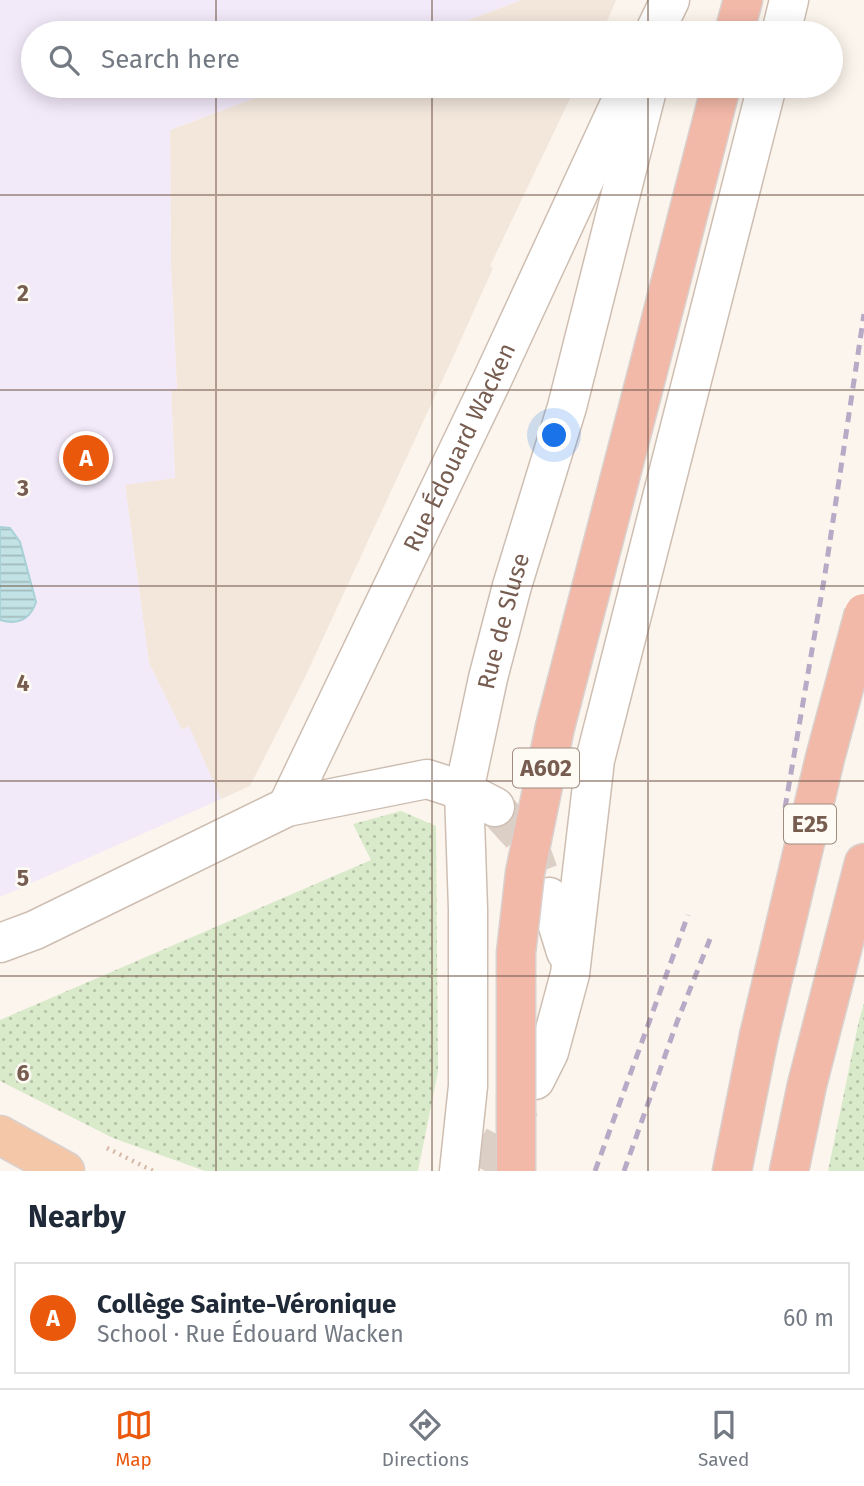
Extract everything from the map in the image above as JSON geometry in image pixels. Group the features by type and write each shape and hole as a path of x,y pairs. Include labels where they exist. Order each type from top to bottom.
{"highway":[{"path":"737,21 743,0"},
{"name":"A602","path":"516,1171 516,953 525,873 555,726 718,98"},
{"name":"E25","path":"732,1171 759,1036 822,772 864,613"},
{"name":"E25","path":"789,1171 807,1085 864,863"},
{"path":"0,1135 65,1171"}],"street":[{"path":"783,21 789,0"},
{"name":"Rue Édouard Wacken","path":"287,807 487,390 622,98"},
{"name":"Rue de Sluse","path":"458,1171 468,1086 468,909 491,665 512,586 567,407 645,98"},
{"path":"535,1080 549,1052 570,974 595,760 765,98"},
{"path":"0,943 35,930 287,807 427,779 480,799"},
{"path":"549,897 561,932 570,974"}],"shaded area":[{"path":"0,0 521,0 466,21 21,21 21,98 255,98 170,130 171,265 177,390 171,390 175,478 125,485 149,663 182,730 189,726 221,799 0,897"},
{"path":"521,0 616,0 607,21 466,21"},
{"path":"255,98 570,98 490,266 493,268 454,355 306,675 250,786 221,799 189,727 182,730 149,663 125,484 175,478 171,390 177,389 171,265 170,130"}],"green space":[{"path":"401,811 436,826 438,1071 418,1171 205,1171 113,1138 0,1081 0,1020 371,860 353,824"},
{"path":"864,1003 864,1171 828,1171 859,1020"}],"water":[{"path":"0,527 10,528 20,542 36,602 26,617 12,622 0,620"}],"tunnel":[{"path":"495,807 529,844 539,872"},
{"path":"485,1171 521,1105"}],"railway":[{"path":"785,808 825,574 864,314"},
{"path":"595,1171 688,915"},
{"path":"624,1171 710,939"}],"place":[{"name":"Collège Sainte-Véronique","path":"86,458"}]}
